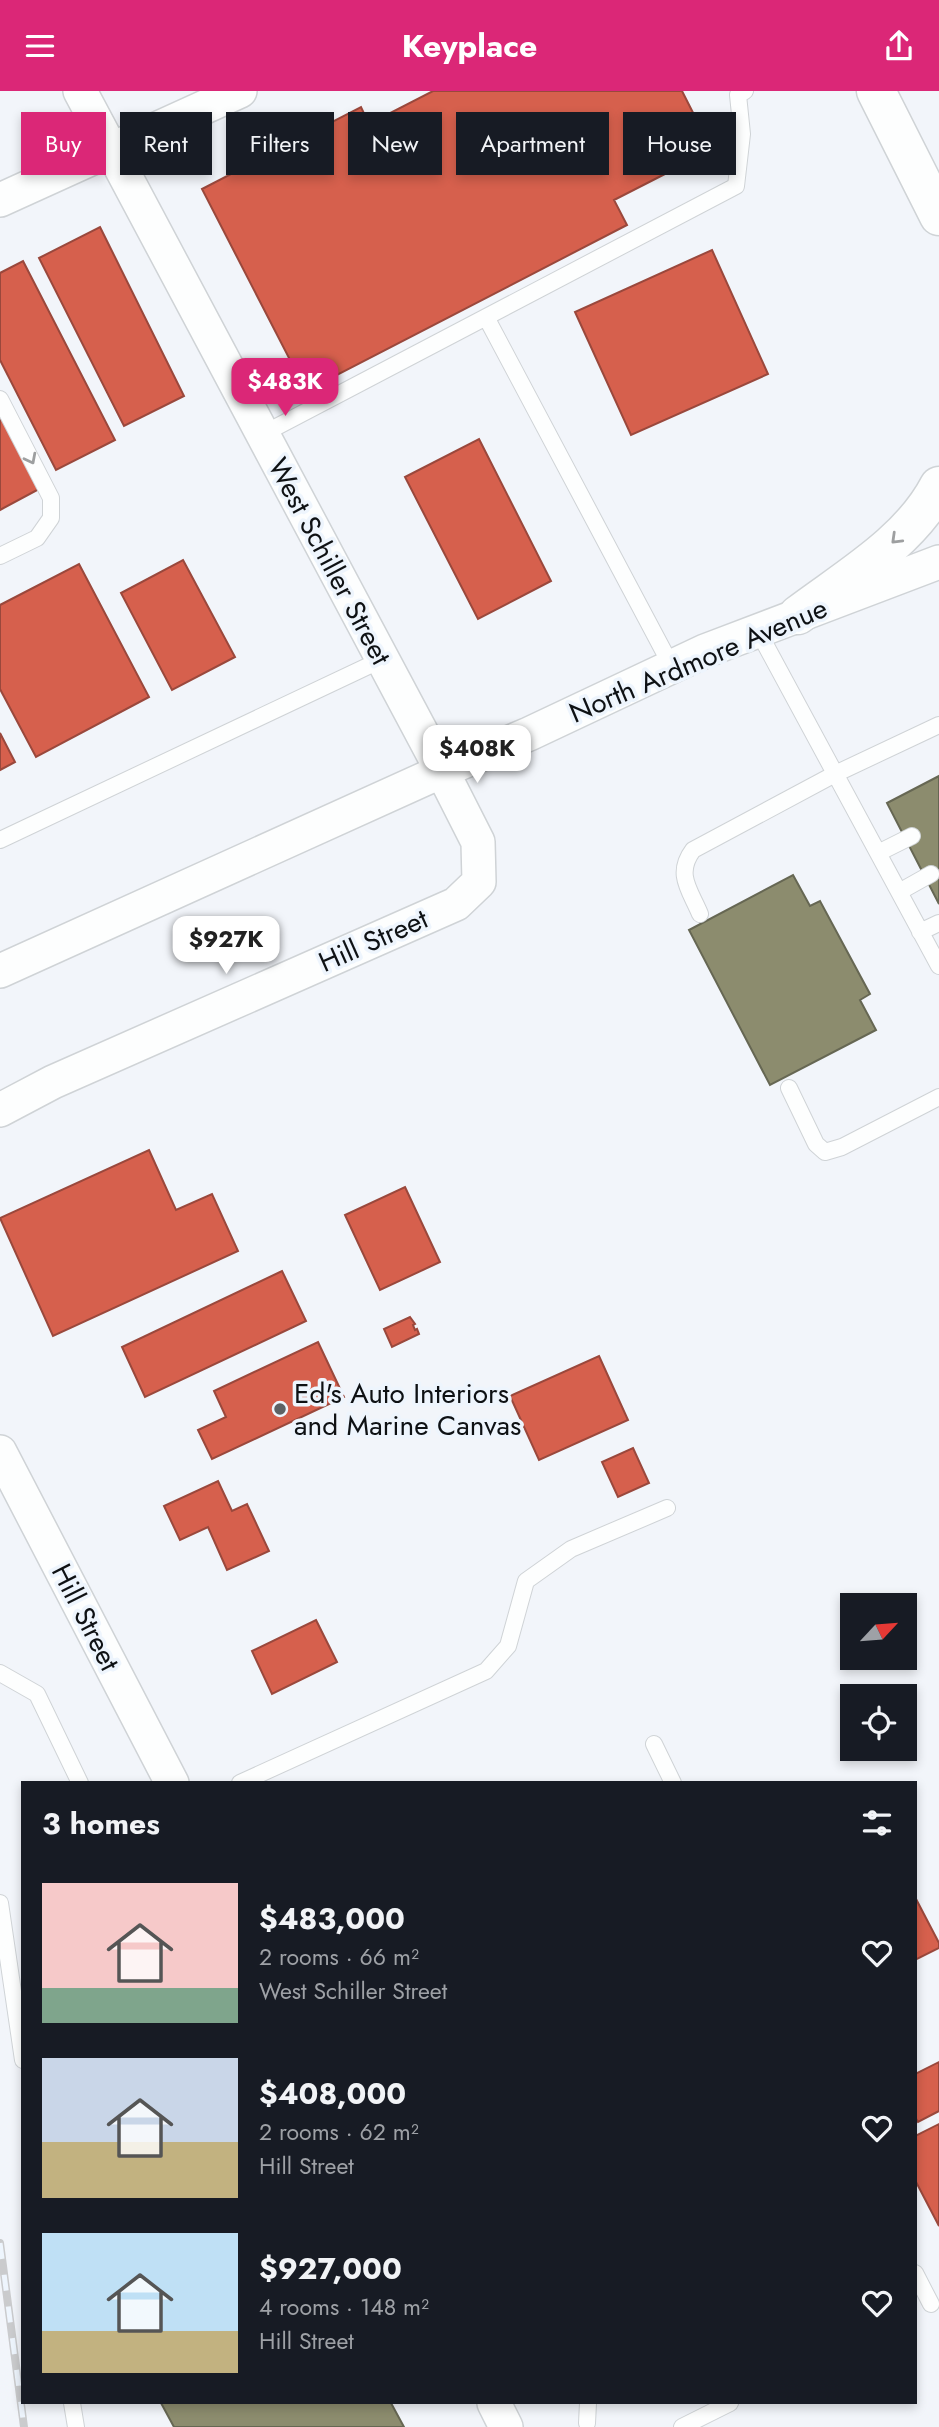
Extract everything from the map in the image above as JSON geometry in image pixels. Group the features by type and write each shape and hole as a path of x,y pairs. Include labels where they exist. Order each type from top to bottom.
{"main road":[{"path":"876,91 939,216"},
{"path":"798,615 892,544 928,506 939,486"}],"street":[{"name":"West Schiller Street","path":"80,91 442,771"},
{"path":"0,200 240,91"},
{"name":"North Ardmore Avenue","path":"0,971 529,734 705,651 939,562"},
{"name":"Hill Street","path":"0,1110 53,1082 456,904 479,882 478,842 442,771"},
{"name":"Hill Street","path":"3,1468 171,1781"},
{"path":"494,2404 506,2427"}],"lane":[{"path":"263,434 736,187 742,134 739,92"},
{"path":"486,317 672,667"},
{"path":"0,398 51,498 51,518 37,538 0,556"},
{"path":"758,631 939,966"},
{"path":"0,840 383,659"},
{"path":"700,914 684,876 684,862 693,851 835,775 939,725"},
{"path":"878,853 912,835"},
{"path":"899,892 931,874"},
{"path":"920,932 939,923"},
{"path":"789,1088 816,1144 825,1152 842,1147 939,1097"},
{"path":"244,1781 486,1671 508,1646 526,1581 571,1549 667,1508"},
{"path":"0,1673 37,1694 79,1781"},
{"path":"654,1744 672,1781"},
{"path":"0,1903 20,2025"},
{"path":"917,2277 931,2304"},
{"path":"72,2404 76,2427"},
{"path":"586,2426 587,2404"},
{"path":"682,2427 728,2404"}],"building: Shops":[{"path":"433,91 682,91 693,112 623,112 623,175 663,175 614,200 627,225 306,391 202,189 229,175 334,175 334,121 348,114 348,175 442,175 442,112 392,112"},
{"path":"100,227 184,396 124,426 39,258"},
{"path":"712,250 768,374 631,435 575,312"},
{"path":"23,261 115,440 56,470 0,360 0,273"},
{"path":"0,414 39,489 0,510"},
{"path":"479,439 551,581 478,619 405,477"},
{"path":"183,560 235,657 172,690 121,593"},
{"path":"79,564 149,697 36,757 0,689 0,605"},
{"path":"0,733 15,762 0,770"},
{"path":"149,1150 176,1210 212,1194 238,1251 53,1336 0,1218"},
{"path":"405,1187 440,1262 380,1290 345,1215"},
{"path":"282,1271 306,1321 145,1397 122,1347"},
{"path":"410,1317 419,1334 392,1347 384,1329"},
{"path":"318,1342 344,1397 212,1459 198,1430 226,1417 214,1391"},
{"path":"599,1356 628,1420 539,1460 510,1396"},
{"path":"633,1448 649,1483 618,1497 602,1462"},
{"path":"218,1481 232,1511 247,1504 269,1551 227,1570 208,1527 180,1540 164,1506"},
{"path":"316,1620 337,1662 272,1694 252,1651"},
{"path":"917,1901 939,1943 939,1948 917,1959"},
{"path":"939,2062 939,2111 918,2122 917,2120 917,2073"},
{"path":"939,2124 939,2226 917,2184 917,2135"}],"building: Industry":[{"path":"939,776 939,904 887,803"},
{"path":"793,875 810,906 820,901 870,994 860,1000 876,1030 770,1085 689,930"},
{"path":"162,2404 392,2404 404,2427 174,2427"}],"railway":[{"path":"0,2243 24,2427"}],"place":[{"name":"Ed's Auto Interiors and Marine Canvas","path":"280,1409"}]}
